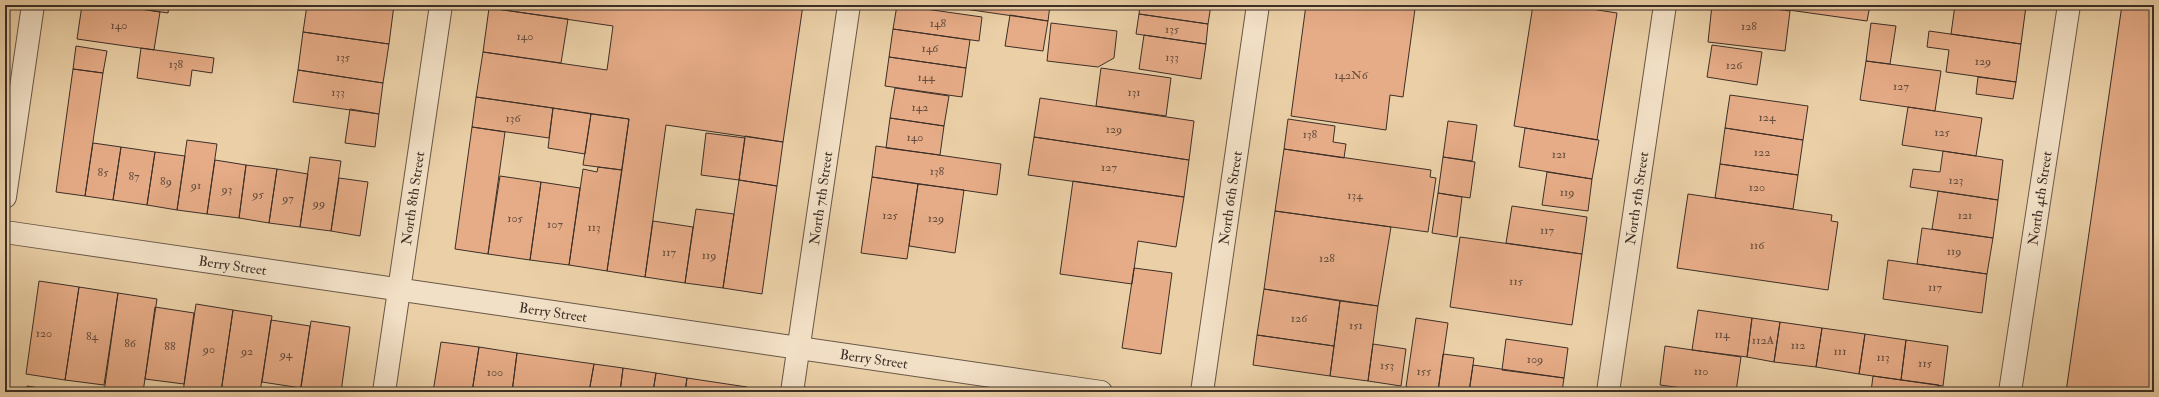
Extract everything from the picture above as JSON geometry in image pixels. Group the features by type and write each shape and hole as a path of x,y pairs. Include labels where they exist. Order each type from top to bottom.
{"street":[{"path":"5,197 33,5"},
{"name":"North 8th Street","path":"384,392 441,5"},
{"name":"North 7th Street","path":"792,392 849,5"},
{"name":"North 6th Street","path":"1202,392 1258,5"},
{"name":"North 5th Street","path":"1608,392 1665,5"},
{"name":"North 4th Street","path":"2010,392 2069,5"},
{"name":"Berry Street","path":"5,232 1101,392"}],"building":[{"path":"82,5 114,5 160,12 154,50 77,39"},
{"path":"114,5 169,5 168,13"},
{"path":"307,5 394,5 389,44 303,32"},
{"path":"491,5 803,5 783,142 666,125 645,277 607,271 629,119 476,97 483,52 607,70 613,26 490,8"},
{"path":"897,5 982,17 979,41 893,29"},
{"path":"937,5 1050,5 1048,21"},
{"path":"1140,5 1211,5 1208,24 1139,14"},
{"path":"1306,5 1401,5 1401,8 1415,9 1403,97 1390,95 1386,130 1291,116"},
{"path":"1533,5 1566,5 1617,13 1597,140 1514,126"},
{"path":"1588,5 1613,5 1613,9"},
{"path":"1712,5 1744,5 1790,11 1785,51 1708,42"},
{"path":"1753,5 1870,5 1867,21"},
{"path":"1955,5 2026,6 2021,44 1951,34"},
{"path":"2122,5 2154,5 2154,392 2066,392"},
{"path":"489,8 568,19 561,63 483,52"},
{"path":"1139,14 1208,24 1206,44 1136,34"},
{"path":"1010,15 1048,21 1043,51 1005,46"},
{"path":"1051,23 1117,31 1114,58 1098,67 1047,61"},
{"path":"1871,23 1896,26 1890,64 1866,61"},
{"path":"893,29 970,40 966,68 889,57"},
{"path":"1929,31 2021,44 2016,82 1946,72 1949,50 1927,47"},
{"path":"303,32 389,44 383,83 298,70"},
{"path":"1144,35 1206,44 1201,79 1139,69"},
{"path":"1712,45 1762,52 1757,85 1707,77"},
{"path":"76,46 107,51 103,73 73,69"},
{"path":"141,48 214,58 212,73 192,70 190,86 137,78"},
{"path":"889,57 966,68 962,97 885,86"},
{"path":"1866,61 1941,71 1935,111 1860,100"},
{"path":"1101,68 1171,78 1166,116 1096,106"},
{"path":"73,69 103,73 85,196 56,192"},
{"path":"298,70 383,83 379,114 293,102"},
{"path":"1978,77 2016,82 2013,99 1976,94"},
{"path":"895,88 949,96 944,126 890,118"},
{"path":"1730,95 1808,106 1803,140 1725,128"},
{"path":"476,97 553,108 549,138 472,127"},
{"path":"1040,98 1194,121 1189,160 1034,137"},
{"path":"1908,107 1982,118 1976,156 1902,145"},
{"path":"553,108 591,114 585,154 548,148"},
{"path":"350,109 379,114 375,147 345,143"},
{"path":"591,114 629,119 622,170 583,165"},
{"path":"890,118 944,126 940,155 886,148"},
{"path":"1288,119 1335,126 1333,142 1346,144 1344,158 1284,149"},
{"path":"1448,121 1477,125 1472,161 1443,157"},
{"path":"472,127 505,132 488,254 455,249"},
{"path":"1525,128 1599,140 1592,179 1519,167"},
{"path":"1725,128 1803,140 1798,175 1720,164"},
{"path":"706,133 745,138 739,180 701,175"},
{"path":"745,136 783,142 777,186 739,180"},
{"path":"1034,137 1189,160 1184,197 1028,175"},
{"path":"187,140 217,144 207,214 177,210"},
{"path":"93,143 121,147 113,200 85,196"},
{"path":"876,146 1001,164 997,195 872,177"},
{"path":"121,147 155,152 147,205 113,200"},
{"path":"1284,149 1431,170 1430,177 1436,178 1428,232 1275,211"},
{"path":"1943,151 2003,160 1998,200 1910,187 1913,169 1940,172"},
{"path":"155,152 185,156 177,210 147,205"},
{"path":"310,157 341,161 331,231 300,227"},
{"path":"1443,157 1475,162 1470,198 1438,193"},
{"path":"215,160 246,165 239,218 207,214"},
{"path":"1720,164 1798,175 1793,209 1715,198"},
{"path":"246,165 277,169 269,223 239,218"},
{"path":"598,167 622,170 607,271 569,265 583,169 597,172"},
{"path":"277,169 308,174 300,227 269,223"},
{"path":"1547,172 1592,179 1588,211 1542,205"},
{"path":"500,176 541,182 530,260 488,254"},
{"path":"872,177 918,184 907,259 861,253"},
{"path":"339,178 368,182 360,236 331,231"},
{"path":"739,180 777,186 762,294 723,288"},
{"path":"1073,181 1184,197 1176,247 1138,241 1132,284 1060,274"},
{"path":"541,182 580,188 569,265 530,260"},
{"path":"918,184 964,190 955,253 909,246"},
{"path":"1938,191 1998,200 1993,238 1932,229"},
{"path":"1438,193 1462,197 1457,237 1432,233"},
{"path":"1688,194 1832,215 1831,221 1838,222 1828,290 1677,268"},
{"path":"1512,206 1587,217 1582,254 1506,243"},
{"path":"696,209 734,214 723,288 685,283"},
{"path":"1275,211 1391,227 1378,306 1264,289"},
{"path":"653,221 693,227 685,283 645,277"},
{"path":"1922,228 1993,238 1987,274 1917,264"},
{"path":"1460,237 1582,254 1572,325 1450,307"},
{"path":"1888,260 1987,274 1982,313 1883,299"},
{"path":"1134,268 1172,273 1161,354 1122,348"},
{"path":"39,281 79,287 65,380 26,374"},
{"path":"79,287 118,293 104,385 65,380"},
{"path":"1264,289 1340,301 1334,346 1257,335"},
{"path":"118,293 157,299 143,392 104,392"},
{"path":"1340,301 1378,306 1368,381 1330,376"},
{"path":"196,304 233,310 221,392 183,392"},
{"path":"155,307 194,313 184,384 145,379"},
{"path":"233,310 272,316 260,392 221,392"},
{"path":"1698,310 1752,318 1747,357 1692,350"},
{"path":"1416,318 1448,323 1438,391 1406,387"},
{"path":"1752,318 1780,322 1774,362 1747,357"},
{"path":"271,320 310,326 301,388 262,382"},
{"path":"311,321 350,327 341,392 300,392"},
{"path":"1780,322 1822,328 1816,367 1774,362"},
{"path":"1822,328 1865,334 1859,374 1816,367"},
{"path":"1865,334 1906,340 1901,380 1859,374"},
{"path":"1257,335 1334,346 1330,376 1253,365"},
{"path":"1506,339 1568,348 1564,378 1502,370"},
{"path":"1906,340 1948,346 1943,386 1901,380"},
{"path":"441,342 479,347 472,392 433,392"},
{"path":"1373,344 1406,349 1401,386 1368,381"},
{"path":"1665,346 1741,357 1736,392 1711,392 1660,385"},
{"path":"479,347 517,353 512,392 472,392"},
{"path":"517,353 594,364 589,392 512,392"},
{"path":"1443,354 1474,358 1469,392 1438,391"},
{"path":"594,364 623,368 620,392 589,392"},
{"path":"1473,365 1564,378 1562,392 1469,392"},
{"path":"623,368 656,373 653,392 620,392"},
{"path":"656,373 687,378 685,392 653,392"},
{"path":"1873,376 1939,385 1938,392 1871,392"},
{"path":"687,378 747,387 746,392 685,392"},
{"path":"27,386 63,392 26,392"}]}
